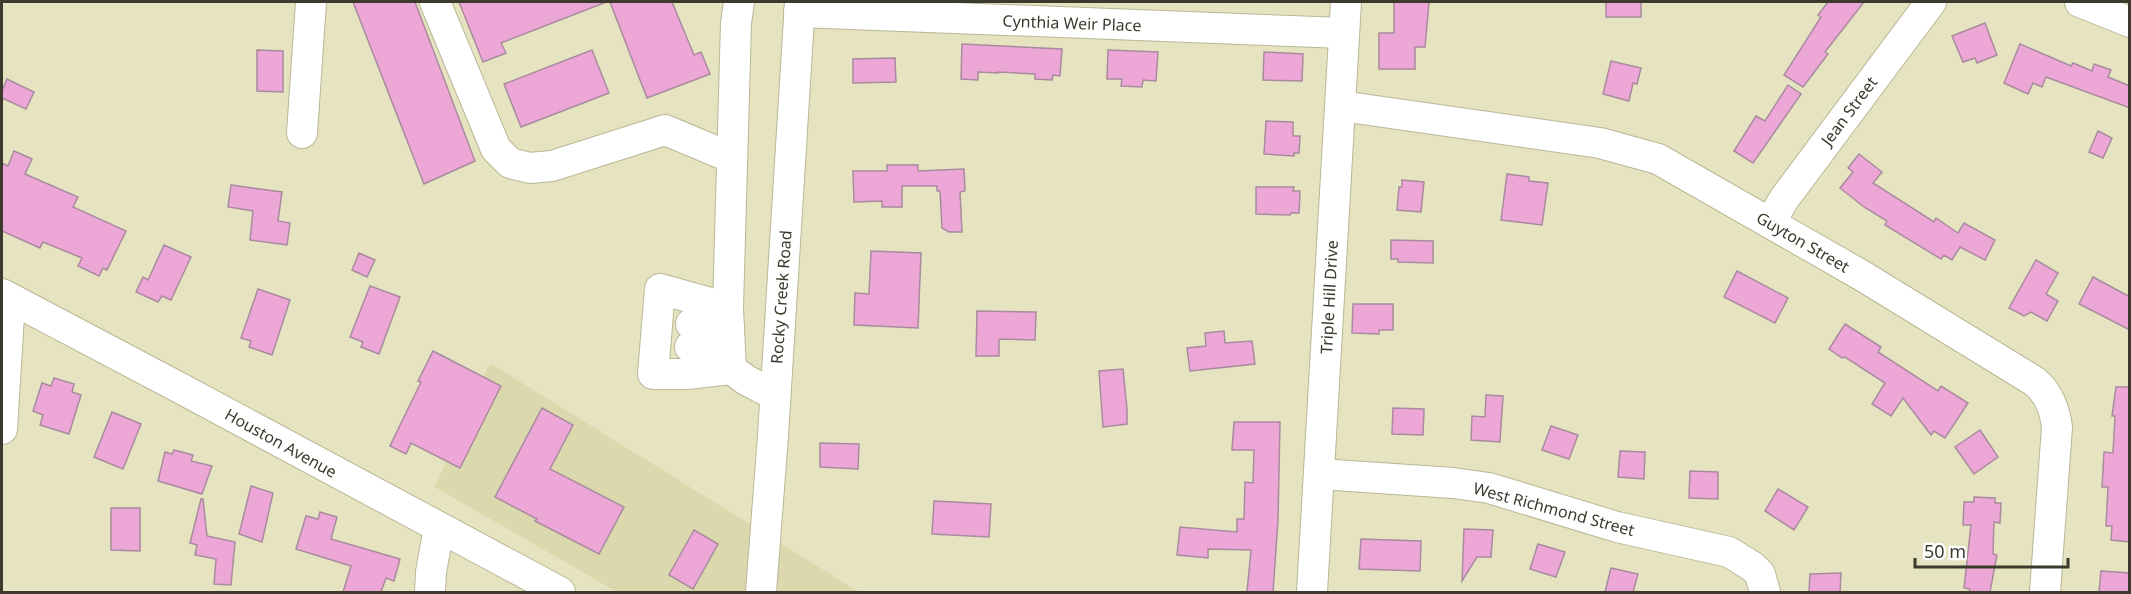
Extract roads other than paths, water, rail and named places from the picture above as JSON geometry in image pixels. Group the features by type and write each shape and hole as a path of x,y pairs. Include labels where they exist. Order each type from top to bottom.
{"street":[{"path":"302,133 311,2"},
{"path":"435,2 496,149 510,163 530,168 552,166 664,130 732,158"},
{"path":"739,2 736,23 729,338 746,380 775,394"},
{"name":"Triple Hill Drive","path":"1312,592 1346,2"},
{"name":"Jean Street","path":"1770,223 1784,199 1931,2"},
{"path":"2080,2 2130,22"},
{"name":"Cynthia Weir Place","path":"800,7 1344,33"},
{"name":"Rocky Creek Road","path":"761,592 800,7"},
{"name":"Guyton Street","path":"1341,105 1600,143 1645,155 1675,167 2040,385 2056,416 2045,592"},
{"path":"660,289 729,338 687,374 653,374 671,334 660,289"},
{"path":"2,429 6,297"},
{"name":"Houston Avenue","path":"6,297 560,592"},
{"path":"671,334 729,338"},
{"name":"West Richmond Street","path":"1320,474 1453,483 1489,488 1617,527 1729,552 1760,574 1765,592"},
{"path":"430,592 439,528"}]}
